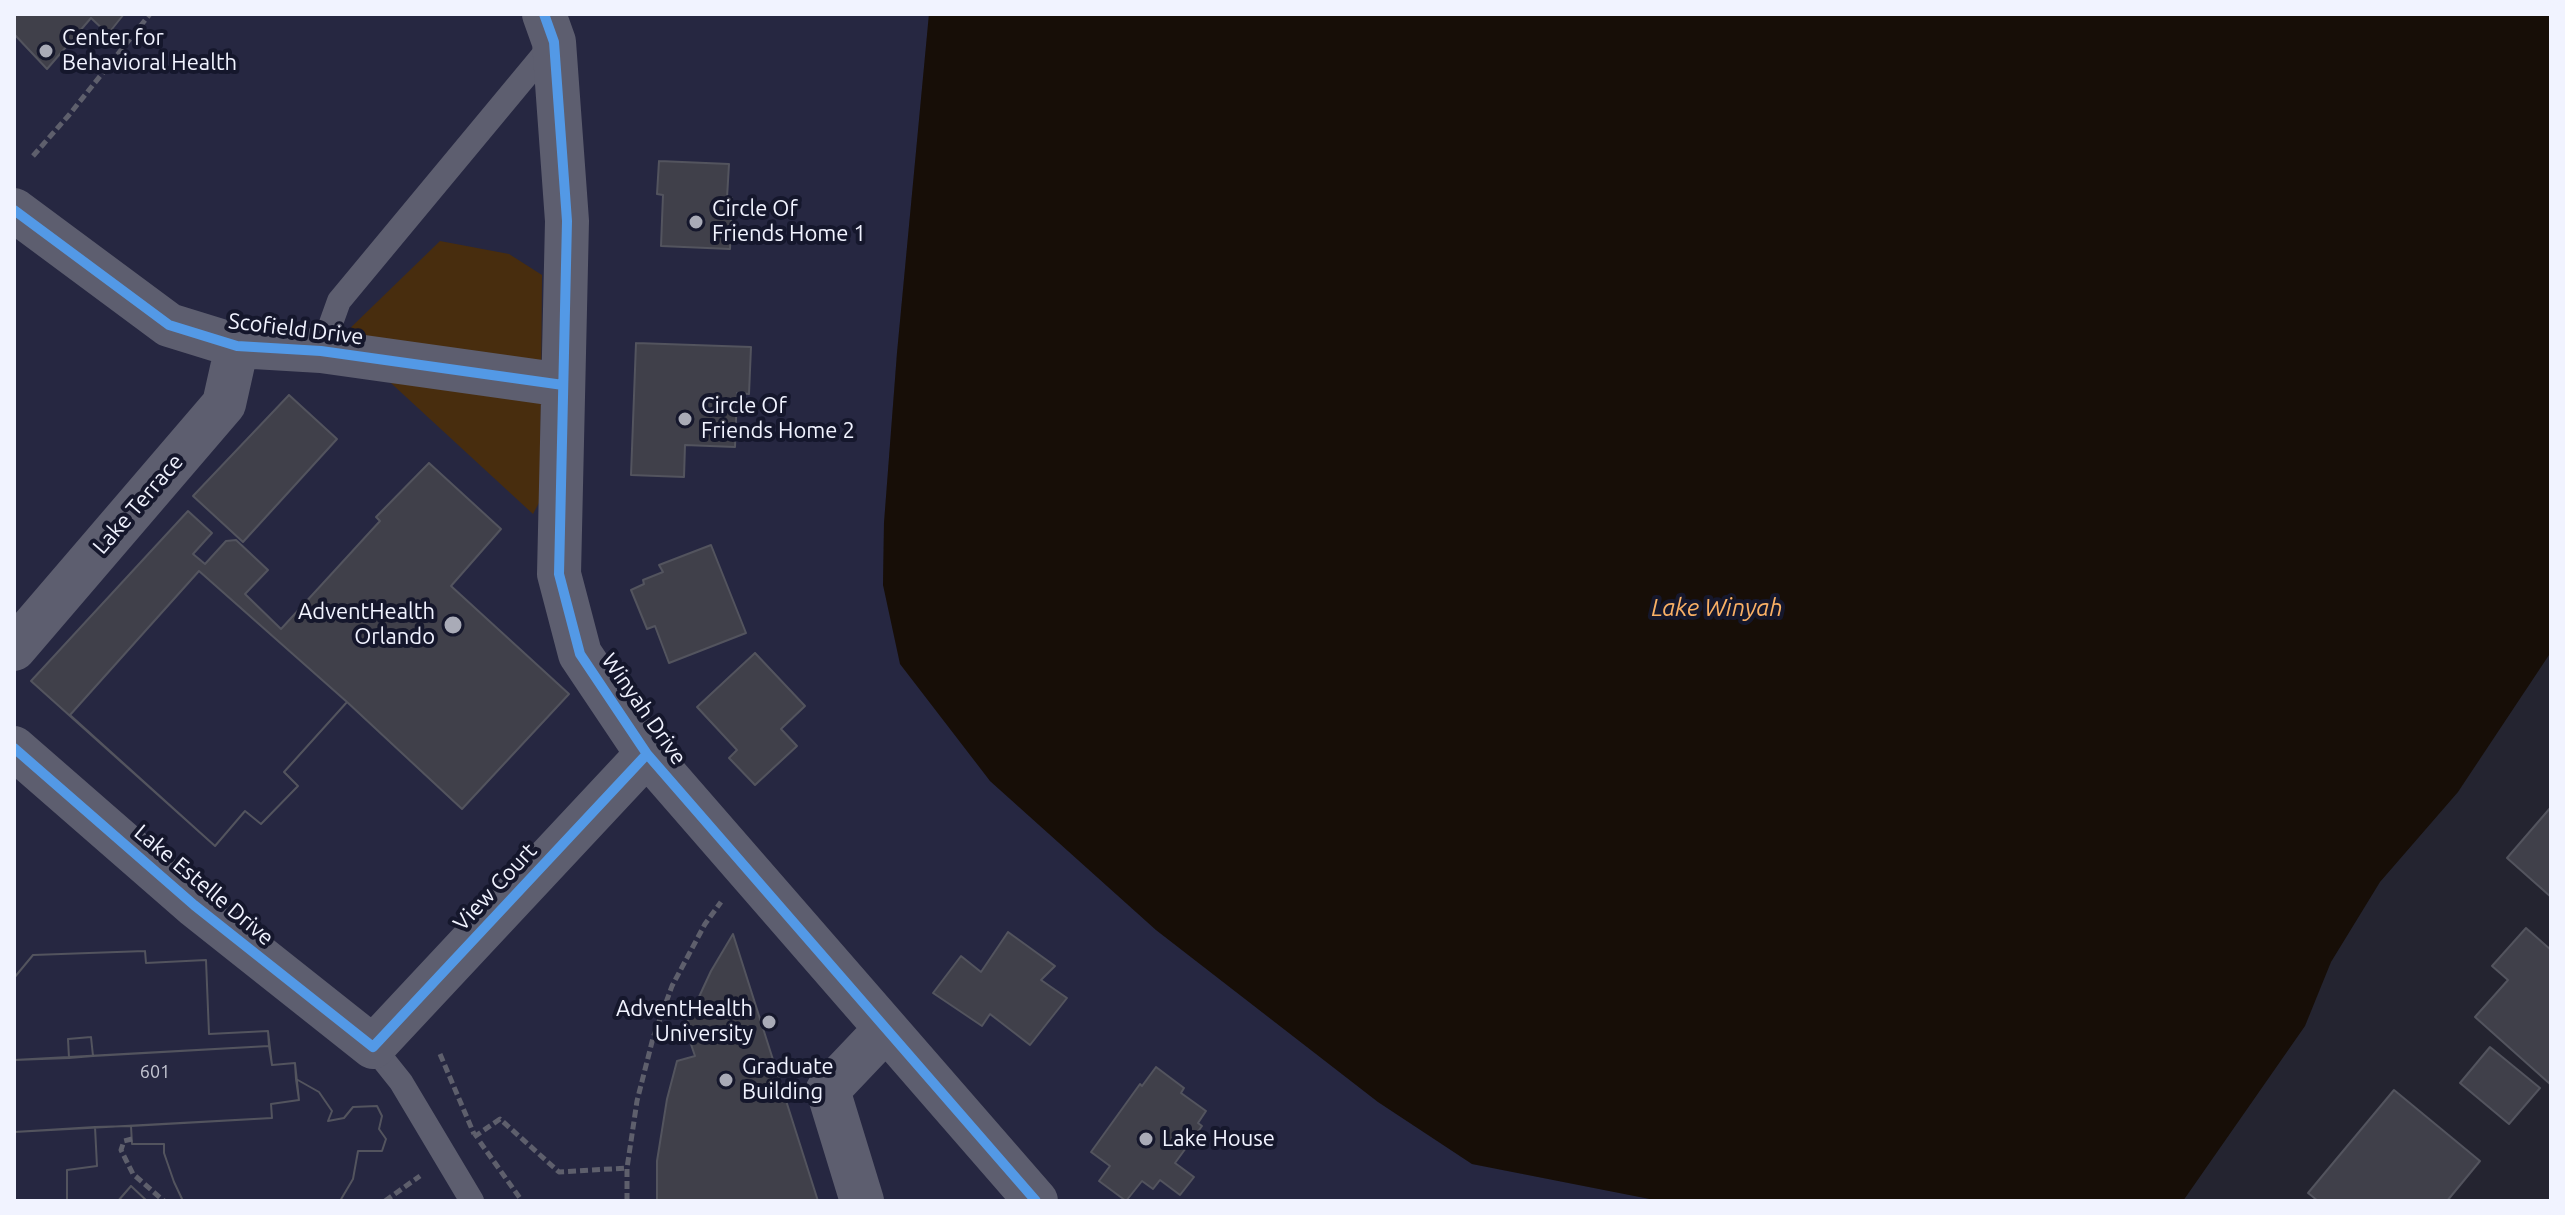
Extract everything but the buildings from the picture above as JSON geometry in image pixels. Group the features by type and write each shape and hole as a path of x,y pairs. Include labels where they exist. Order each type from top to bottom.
{"street":[{"name":"Winyah Drive","path":"549,28 567,221 559,574 580,654 647,754 1036,1201"},
{"name":"Scofield Drive","path":"14,210 169,325 237,346 321,351 563,385"},
{"name":"Lake Terrace","path":"14,649 224,404 237,346"},
{"name":"Lake Estelle Drive","path":"14,748 194,905 373,1047"},
{"name":"View Court","path":"373,1047 647,754"},
{"path":"862,1201 828,1090 885,1030"}],"lane":[{"path":"321,351 339,301 549,28"},
{"path":"373,1047 401,1082 472,1201"}],"path":[{"path":"33,156 150,14"},
{"path":"627,1201 627,1168 637,1101 653,1038 672,986 705,924 722,901"},
{"path":"440,1054 475,1136 522,1201"},
{"path":"385,1201 500,1119 559,1172 627,1168"},
{"path":"132,1139 124,1141 121,1150 133,1174 164,1201"}],"shaded area":[{"name":"AdventHealth Orlando","path":"14,14 929,14 897,353 884,523 883,585 990,781 1156,930 1378,1102 1472,1164 1660,1201 14,1201"},
{"path":"440,241 509,254 542,275 540,501 533,514 341,337"}],"water":[{"name":"Lake Winyah","path":"929,14 2551,14 2551,652 2458,792 2380,882 2331,962 2305,1026 2183,1201 1660,1201 1472,1164 1378,1102 1156,930 990,781 900,664 883,585 884,523"}],"cycle path":[{"path":"544,14 554,42 567,221 559,574 580,654 647,754 1036,1201"},
{"path":"14,210 169,325 237,346 321,351 563,385"},
{"path":"14,748 194,905 373,1047 647,754"}],"place":[{"name":"Center for Behavioral Health","path":"46,51"},
{"name":"Circle Of Friends Home 1","path":"696,222"},
{"name":"Circle Of Friends Home 2","path":"685,419"},
{"name":"AdventHealth Orlando","path":"453,625"},
{"name":"AdventHealth University","path":"769,1022"},
{"name":"Graduate Building","path":"726,1080"},
{"name":"Lake House","path":"1146,1139"}]}
